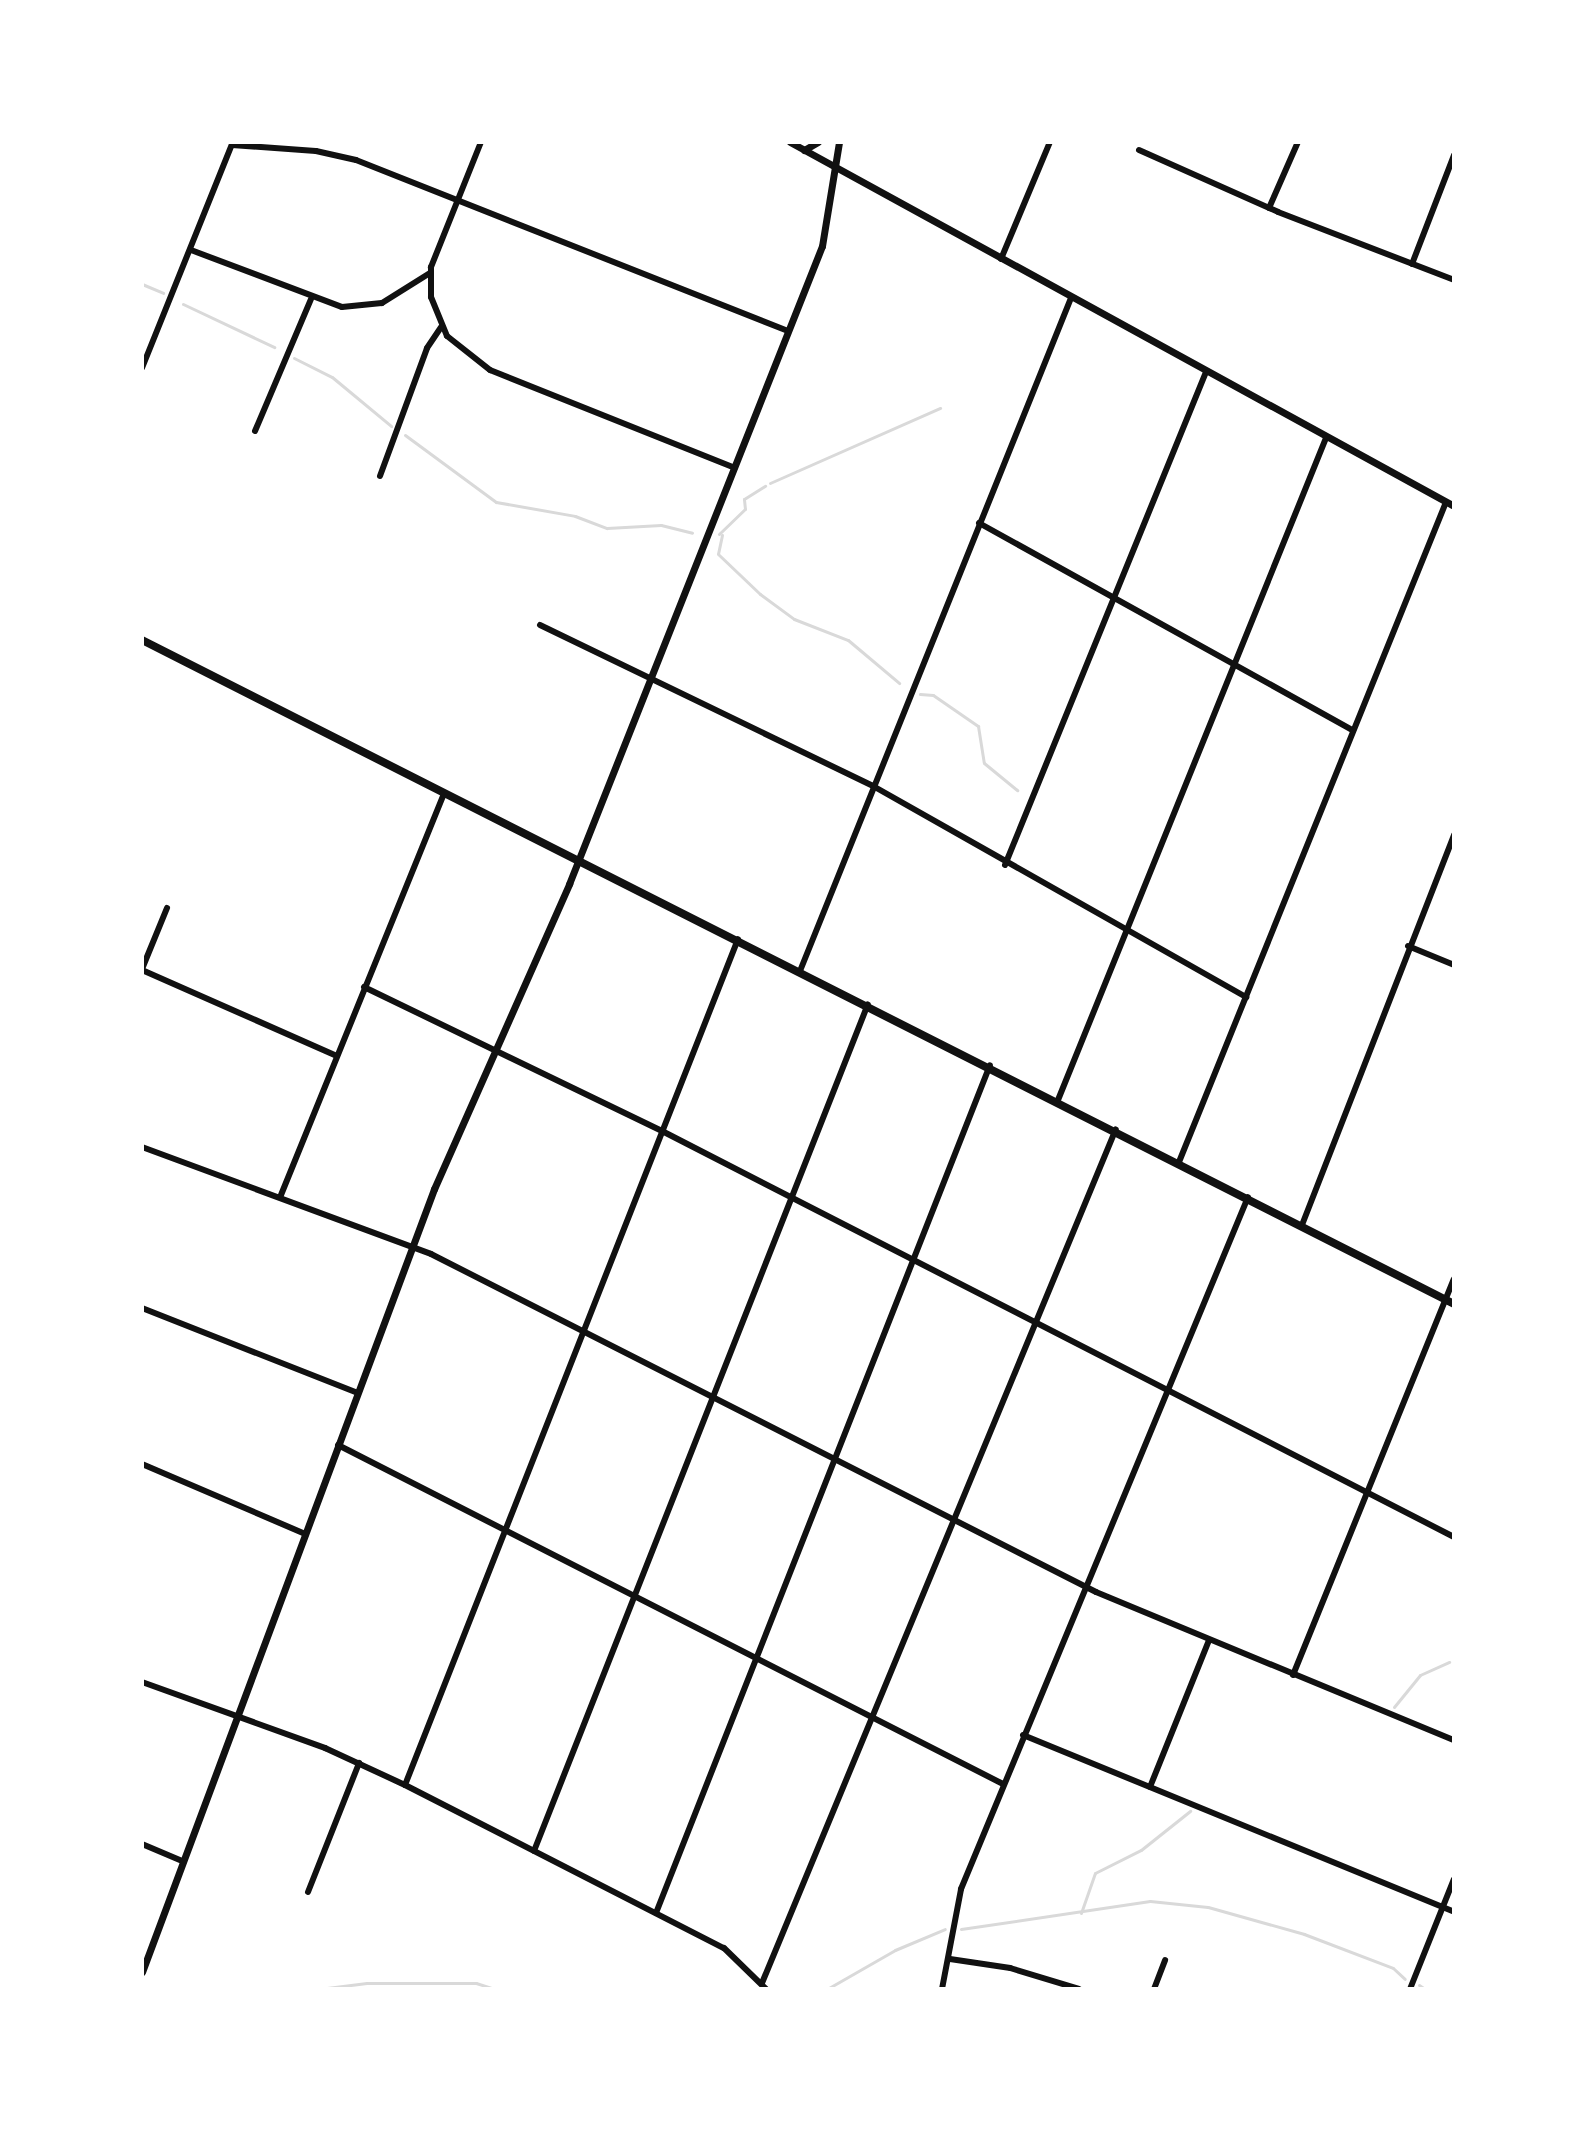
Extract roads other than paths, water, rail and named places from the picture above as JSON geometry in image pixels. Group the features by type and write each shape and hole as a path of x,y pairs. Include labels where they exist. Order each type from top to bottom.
{"main road":[{"path":"142,640 990,1065 1450,1302"}],"street":[{"path":"481,142 430,273 441,327 476,363 733,467"},
{"path":"790,142 1450,504 1352,730 1179,1162"},
{"path":"804,150 818,142"},
{"path":"142,1972 412,1246 578,859 826,234 839,142"},
{"path":"1001,259 1050,142"},
{"path":"1269,208 1298,142"},
{"path":"142,368 233,143 337,155 787,331"},
{"path":"1139,150 1269,208 1454,280"},
{"path":"1412,264 1454,155"},
{"path":"191,250 311,299 342,307 371,306 430,273"},
{"path":"800,971 1071,298"},
{"path":"255,431 311,299"},
{"path":"380,476 427,348 441,327"},
{"path":"1005,865 1206,372"},
{"path":"1058,1100 1326,438"},
{"path":"979,523 1352,730"},
{"path":"540,625 873,786 1005,865 1246,997"},
{"path":"281,1195 444,793"},
{"path":"1302,1225 1408,946 1454,835"},
{"path":"167,908 142,970 337,1056"},
{"path":"405,1785 738,939"},
{"path":"1408,946 1454,965"},
{"path":"364,987 662,1131 1368,1490 1454,1537"},
{"path":"534,1851 868,1004"},
{"path":"656,1913 990,1065"},
{"path":"142,1682 236,1720 359,1763 405,1785 724,1948 764,1986 871,1716 1116,1129"},
{"path":"142,1147 281,1195 412,1246 836,1457 1085,1587 1454,1740"},
{"path":"942,1989 950,1959 957,1902 1023,1735 1248,1197"},
{"path":"1293,1675 1368,1490 1450,1302 1454,1279"},
{"path":"142,1308 358,1393"},
{"path":"338,1445 1003,1784"},
{"path":"142,1464 305,1534"},
{"path":"1150,1787 1209,1640"},
{"path":"1023,1735 1454,1912"},
{"path":"308,1892 359,1763"},
{"path":"142,1844 182,1861"},
{"path":"1410,1989 1454,1879"},
{"path":"950,1959 1010,1968 1079,1989"},
{"path":"1154,1989 1165,1960"}],"waterway":[{"path":"142,284 163,293"},
{"path":"183,304 274,347"},
{"path":"294,358 332,377 391,426"},
{"path":"770,483 940,408"},
{"path":"405,435 496,502 575,516 607,528 661,525 692,533"},
{"path":"719,534 745,509 744,499 765,486"},
{"path":"722,535 718,554 760,594 794,619 848,640 899,683"},
{"path":"920,694 933,695 978,726 984,763 1017,790"},
{"path":"1394,1707 1420,1675 1449,1662"},
{"path":"1081,1913 1095,1873 1141,1850 1190,1811"},
{"path":"961,1929 1150,1901 1208,1907 1304,1934 1393,1968 1405,1979"},
{"path":"827,1989 895,1950 945,1929"},
{"path":"319,1989 367,1983 476,1983 495,1989"},
{"path":"1419,1985 1425,1989"}]}
